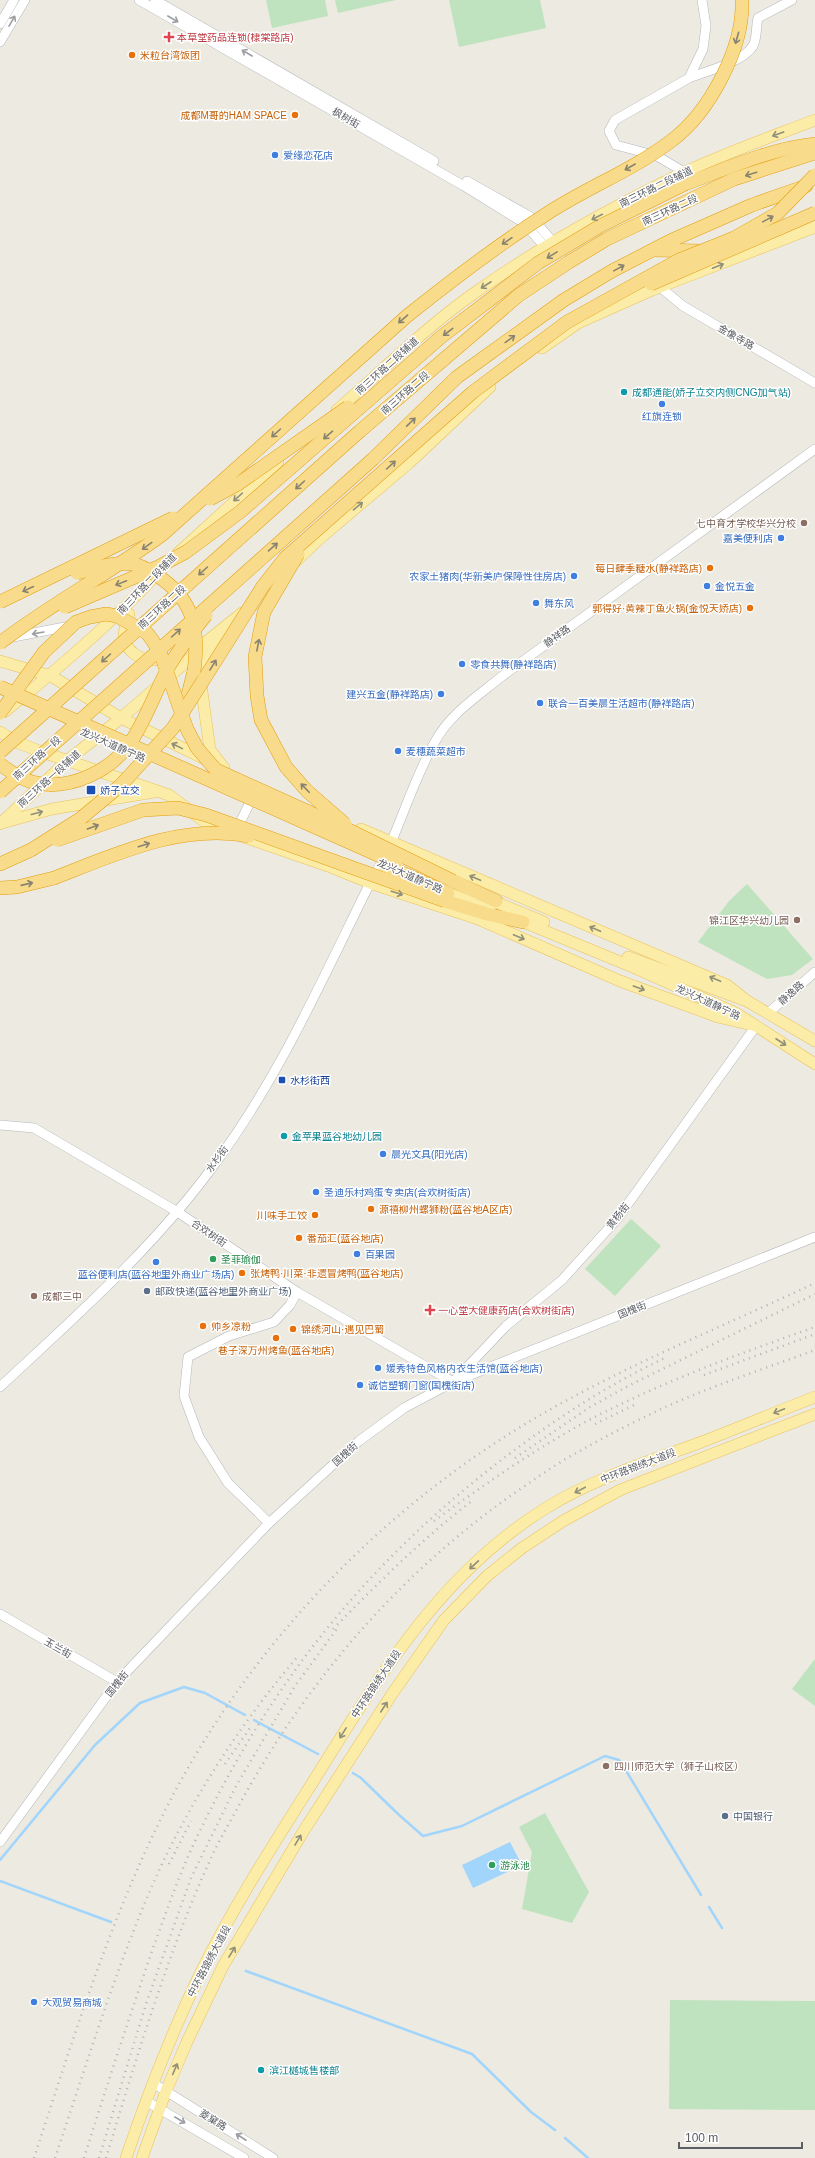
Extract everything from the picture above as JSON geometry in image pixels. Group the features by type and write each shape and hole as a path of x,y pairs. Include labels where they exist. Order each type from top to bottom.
{"highway":[{"path":"0,641 135,555 163,534 407,316 448,283 549,212 672,141 707,102 719,84 732,58 739,31 742,0"},
{"path":"0,602 140,536 238,484 401,370 538,263 685,178 760,155 796,146 815,144"},
{"name":"南三环路二段","path":"0,752 360,431 520,295 607,239 734,180 815,153"},
{"path":"30,850 80,819 121,786 173,728 263,586 286,558 473,392 567,322 680,260 734,238 778,213 815,175"},
{"path":"0,764 32,782 61,785 103,769 119,757 132,740 169,667 188,638 230,584 373,459 457,377 564,300 650,250 752,206 815,183"},
{"path":"602,303 682,272 815,213"},
{"path":"650,250 721,252"},
{"path":"23,625 158,567 186,552 240,512 401,370"},
{"path":"326,523 300,550 264,612 255,657 257,696 261,720 286,767 307,790 355,833"},
{"path":"49,580 107,565 137,565 154,573 174,587 188,606 197,641 192,683 185,709"},
{"name":"南三环路一段","path":"0,792 230,584"},
{"path":"0,714 44,652 76,622 90,617 106,614 117,616 147,633 153,641 161,655 187,729 197,748 216,770 355,833 487,914 523,922"},
{"name":"龙兴大道静宁路","path":"0,687 449,890"},
{"name":"龙兴大道静宁路","path":"0,695 449,890"},
{"path":"0,864 30,850 143,810 178,808 206,815 278,842"},
{"path":"0,888 17,887 54,878 116,854 170,838 201,833 240,834 278,842 449,890 496,901"}],"main road":[{"name":"南三环路二段辅道","path":"0,714 51,676 132,602 184,546 415,341 472,294 589,221 815,120"},
{"path":"121,718 193,656 202,646 234,621 318,540 409,463 483,392 530,356 578,323 660,288 815,227"},
{"path":"132,602 124,637 131,652 146,661 175,658 202,646"},
{"path":"224,768 210,750 199,670 204,659 234,621"},
{"path":"0,661 51,676 121,718 224,768 391,842 727,985 747,1001"},
{"name":"南三环路一段辅道","path":"0,824 68,760 121,718"},
{"path":"0,732 16,742 169,796 209,825 328,866 370,884 478,919 648,991 718,1017 756,1026"},
{"path":"0,824 52,809 153,791 169,796"},
{"name":"龙兴大道静宁路","path":"496,901 629,958 747,1001 815,1041"},
{"name":"龙兴大道静宁路","path":"523,922 635,968 736,1013 815,1064"},
{"name":"中环路锦绣大道段","path":"126,2158 146,2101 172,2036 205,1965 266,1857 374,1685 432,1606 497,1544 546,1508 607,1476 703,1441 815,1397"},
{"name":"中环路锦绣大道段","path":"142,2158 166,2091 213,1987 239,1939 307,1825 392,1694 444,1620 487,1576 522,1548 563,1520 620,1490 770,1430 815,1414"},
{"path":"770,1430 815,1417"}],"street":[{"path":"0,24 14,0"},
{"path":"0,42 25,0"},
{"name":"枫树街","path":"139,0 477,194 524,223 549,245"},
{"name":"枫树街","path":"155,0 531,218 549,245"},
{"path":"689,78 703,49 706,26 702,0"},
{"path":"685,178 657,156 616,145 609,131 616,120 689,78 728,63 744,55 753,45 758,18 792,0"},
{"path":"578,323 661,275 786,229 815,221"},
{"name":"金像寺路","path":"660,288 683,306 815,383"},
{"name":"静祥路","path":"370,884 381,866 436,739 457,712 501,677 815,449"},
{"path":"0,641 117,615"},
{"path":"235,834 253,795 261,790 276,790"},
{"name":"水杉街","path":"0,1387 118,1277 176,1211 217,1161 285,1055 370,884"},
{"name":"静逸路","path":"767,1014 815,972"},
{"name":"黄杨街","path":"453,1382 506,1326 562,1280 617,1219 756,1026"},
{"name":"合欢树街","path":"0,1125 34,1128 176,1211 297,1292 453,1382"},
{"name":"国槐街","path":"0,1842 117,1682 269,1522 359,1441 404,1408 453,1382 815,1236"},
{"path":"269,1522 228,1483 199,1437 184,1396 188,1357 229,1336 274,1322 290,1305 297,1292"},
{"name":"玉兰街","path":"0,1614 117,1682"},
{"name":"菱窠路","path":"153,2083 273,2158"},
{"name":"菱窠路","path":"146,2101 244,2158"}],"green space":[{"path":"266,0 325,0 328,16 272,28"},
{"path":"335,0 396,0 338,13"},
{"path":"449,0 540,0 546,28 459,47"},
{"path":"747,884 813,959 792,975 767,979 698,942 729,901"},
{"path":"631,1219 661,1246 615,1296 585,1269"},
{"path":"815,1659 815,1706 792,1689"},
{"path":"545,1813 589,1892 572,1923 522,1909 532,1852 519,1827"},
{"path":"670,2000 815,2001 815,2110 669,2109"}],"water":[{"name":"游泳池","path":"510,1842 522,1865 473,1888 462,1865"}],"waterway":[{"path":"0,1860 95,1745 140,1703 184,1687 205,1693 245,1715"},
{"path":"254,1720 318,1754"},
{"path":"353,1773 361,1778 423,1836 462,1826 605,1756 619,1760 621,1763"},
{"path":"625,1769 701,1895"},
{"path":"0,1881 111,1922"},
{"path":"709,1907 722,1928"},
{"path":"246,1971 472,2054 531,2112 555,2130"},
{"path":"565,2138 588,2158"}],"railway":[{"path":"34,2158 96,1974 113,1928 151,1838 173,1795 206,1738 244,1683 285,1630 329,1581 377,1535 428,1492 481,1452 537,1417 605,1380 815,1283"},
{"path":"515,1458 590,1407 630,1385 815,1294"},
{"path":"434,1521 521,1460 590,1420 638,1396 688,1375 815,1327"},
{"path":"704,1375 815,1334"},
{"path":"106,2158 141,2044 167,1968 195,1894 214,1851 265,1761 293,1717 324,1675 358,1634 393,1596 431,1560 471,1526 546,1471 590,1445 661,1409 718,1385 815,1350"},
{"path":"84,2158 153,1948 190,1852 218,1795 248,1741 281,1690 317,1641 356,1595 397,1550 443,1508 491,1468 553,1422 597,1394 665,1358"},
{"path":"595,1424 636,1404"},
{"path":"333,1629 418,1546 473,1500"},
{"path":"99,2158 146,2004 191,1878 236,1786 295,1686 339,1626"},
{"path":"55,2158 117,1974 145,1902 161,1866 190,1810 223,1756 241,1729 299,1655"},
{"path":"225,1764 250,1728"},
{"path":"169,1864 191,1821"}],"place":[{"name":"本草堂药品连锁(棣棠路店)","path":"169,37"},
{"name":"米粒台湾饭团","path":"132,55"},
{"name":"成都M哥的HAM SPACE","path":"295,115"},
{"name":"爱缘恋花店","path":"275,155"},
{"name":"成都通能(娇子立交内侧CNG加气站)","path":"624,392"},
{"name":"红旗连锁","path":"662,404"},
{"name":"七中育才学校华兴分校","path":"804,523"},
{"name":"嘉美便利店","path":"781,538"},
{"name":"莓日肆季糖水(静祥路店)","path":"710,568"},
{"name":"农家土猪肉(华新美庐保障性住房店)","path":"574,576"},
{"name":"金悦五金","path":"707,586"},
{"name":"舞东风","path":"536,603"},
{"name":"郭得好·黄辣丁鱼火锅(金悦天娇店)","path":"750,608"},
{"name":"零食共舞(静祥路店)","path":"462,664"},
{"name":"建兴五金(静祥路店)","path":"441,694"},
{"name":"联合一百美晨生活超市(静祥路店)","path":"540,703"},
{"name":"麦穗蔬菜超市","path":"398,751"},
{"name":"娇子立交","path":"91,790"},
{"name":"锦江区华兴幼儿园","path":"797,920"},
{"name":"水杉街西","path":"282,1080"},
{"name":"金苹果蓝谷地幼儿园","path":"284,1136"},
{"name":"晨光文具(阳光店)","path":"383,1154"},
{"name":"圣迪乐村鸡蛋专卖店(合欢树街店)","path":"316,1192"},
{"name":"源禧柳州螺狮粉(蓝谷地A区店)","path":"371,1209"},
{"name":"川味手工饺","path":"315,1215"},
{"name":"番茄汇(蓝谷地店)","path":"299,1238"},
{"name":"百果园","path":"357,1254"},
{"name":"圣菲瑜伽","path":"213,1259"},
{"name":"蓝谷便利店(蓝谷地里外商业广场店)","path":"156,1262"},
{"name":"张烤鸭·川菜·非遗冒烤鸭(蓝谷地店)","path":"242,1273"},
{"name":"邮政快递(蓝谷地里外商业广场)","path":"147,1291"},
{"name":"成都三中","path":"34,1296"},
{"name":"一心堂大健康药店(合欢树街店)","path":"430,1310"},
{"name":"帅乡凉粉","path":"203,1326"},
{"name":"锦绣河山·遇见巴蜀","path":"293,1329"},
{"name":"巷子深万州烤鱼(蓝谷地店)","path":"276,1338"},
{"name":"媛秀特色风格内衣生活馆(蓝谷地店)","path":"378,1368"},
{"name":"诚信塑钢门窗(国槐街店)","path":"360,1385"},
{"name":"四川师范大学（狮子山校区）","path":"606,1766"},
{"name":"中国银行","path":"725,1816"},
{"name":"游泳池","path":"492,1865"},
{"name":"大观贸易商城","path":"34,2002"},
{"name":"滨江樾城售楼部","path":"261,2070"}]}
